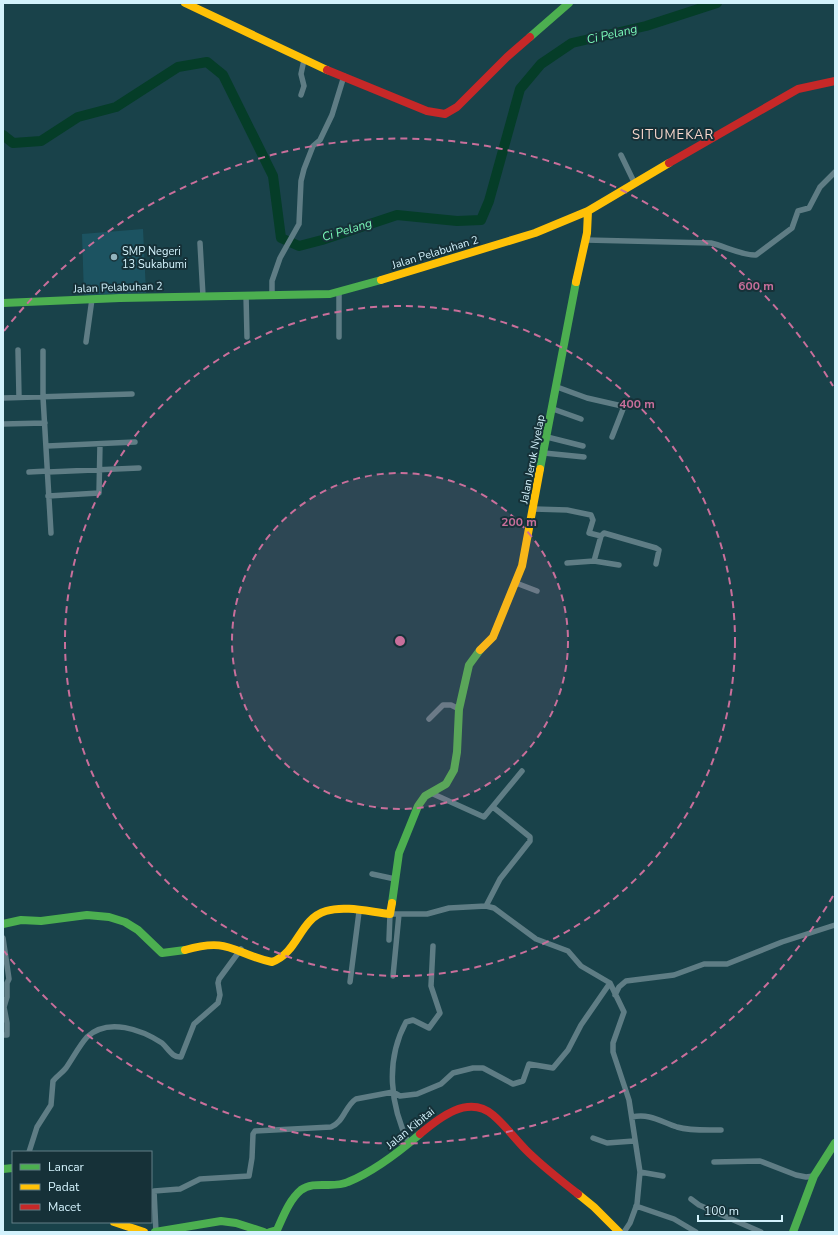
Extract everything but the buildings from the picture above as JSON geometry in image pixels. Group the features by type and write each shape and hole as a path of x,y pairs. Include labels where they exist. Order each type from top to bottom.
{"street":[{"path":"185,3 304,60 427,111 441,114 448,114 507,58 569,3"},
{"path":"301,96 304,86 301,74 304,60"},
{"path":"272,295 272,281 280,258 300,222 301,181 304,169 312,146 321,138 332,115 344,76"},
{"name":"Jalan Pelabuhan 2","path":"3,303 203,296 320,295 339,292 535,233 588,211 798,89 835,81"},
{"path":"621,155 635,184"},
{"path":"586,240 711,243 726,246 748,254 756,254 792,228 797,212 810,208 820,187 835,172"},
{"name":"Jalan Jeruk Nyelap","path":"390,914 400,849 418,806 422,799 446,784 454,770 457,752 458,709 469,665 476,654 493,637 522,566 553,409 574,291 586,240 588,211"},
{"path":"200,243 203,296"},
{"path":"339,292 339,337"},
{"path":"246,295 247,337"},
{"path":"86,342 92,299"},
{"path":"18,350 19,397"},
{"path":"43,351 43,397 51,533"},
{"path":"557,387 587,398 622,406 623,409 612,437"},
{"path":"3,398 132,394"},
{"path":"553,409 581,419"},
{"path":"3,424 45,423"},
{"path":"547,436 583,446"},
{"path":"47,446 135,442"},
{"path":"48,496 98,494 100,491 100,444"},
{"path":"544,453 584,457"},
{"path":"29,472 139,468"},
{"path":"534,509 567,510 591,515 593,520 589,532 601,536"},
{"path":"594,561 601,536 604,533 656,548 659,550 656,564"},
{"path":"567,563 594,561 619,564"},
{"path":"516,583 537,591"},
{"path":"429,719 443,705 458,709"},
{"path":"431,793 480,817 486,816 522,771"},
{"path":"486,906 500,879 530,841 530,837 493,807"},
{"path":"372,874 396,879"},
{"path":"3,924 21,920 41,921 78,916 103,915 133,926 153,946 165,953 211,944 224,944 241,949 265,960 277,961 290,951 307,922 317,914 330,910 390,914 427,914 446,909 486,906 497,910 536,938 568,951 581,966 610,984 624,1012 613,1043 613,1052 623,1081 632,1117 634,1141 640,1172 636,1206 630,1223 624,1232"},
{"path":"350,982 359,912"},
{"path":"389,940 390,914"},
{"path":"393,976 400,914"},
{"path":"615,994 619,987 626,981 674,975 704,964 726,964 782,942 835,926"},
{"path":"3,938 9,979 7,983 7,997 4,1007 8,1031 7,1035 3,1035"},
{"path":"409,1144 402,1131 394,1104 393,1067 399,1036 406,1022 413,1020 428,1028 439,1015 440,1010 430,983 433,946"},
{"path":"29,1151 37,1127 51,1105 53,1081 65,1070 87,1038 101,1030 116,1027 128,1028 144,1033 162,1043 176,1057 181,1057 194,1024 218,1003 219,979 241,949"},
{"path":"264,1232 236,1223 221,1221 156,1232 154,1191 184,1188 200,1179 249,1176 252,1158 253,1134 255,1131 331,1127 339,1121 351,1102 368,1096 393,1092 400,1096 417,1094 441,1084 453,1073 473,1068 483,1068 513,1084 524,1081 530,1064 554,1068 568,1050 581,1026 610,984"},
{"name":"Jalan Kibitai","path":"270,1232 277,1230 290,1203 301,1190 313,1185 343,1185 385,1162 409,1144 432,1123 451,1111 466,1107 485,1110 498,1120 526,1150 555,1176 594,1207 619,1232"},
{"path":"632,1117 651,1117 676,1127 691,1130 721,1130"},
{"path":"592,1138 607,1143 634,1141"},
{"path":"793,1232 814,1176 835,1143"},
{"path":"714,1162 760,1161 796,1176 814,1176"},
{"path":"640,1172 663,1176"},
{"path":"691,1199 699,1205 761,1232"},
{"path":"636,1206 674,1219 696,1232"},
{"path":"117,1223 144,1232"}],"shaded area":[{"name":"SMP Negeri 13 Sukabumi","path":"143,229 146,293 84,295 82,234"}],"waterway":[{"name":"Ci Pelang","path":"3,135 13,143 41,141 78,117 116,107 178,67 207,62 223,75 273,176 281,238 299,246 322,240 397,215 457,221 481,220 489,201 520,89 541,64 572,43 646,26 717,3"}],"traffic: fast":[{"path":"530,37 569,3"},
{"path":"3,303 120,298 330,294 381,280"},
{"path":"540,469 576,282"},
{"path":"392,903 399,853 418,806 425,796 446,784 454,770 457,752 459,709 469,665 480,650"},
{"path":"3,924 21,920 41,921 87,915 109,917 125,922 138,930 162,953 185,950"},
{"path":"270,1232 277,1230 284,1214 301,1190 306,1187 318,1185 342,1184 357,1178 386,1161 420,1134"},
{"path":"793,1232 814,1176 835,1143"},
{"path":"3,1169 12,1168"},
{"path":"155,1232 221,1221 236,1223 264,1232"}],"traffic: slow":[{"path":"185,3 327,70"},
{"path":"381,280 535,233 588,211 669,163"},
{"path":"576,282 587,233 588,211"},
{"path":"480,650 493,637 522,566 540,469"},
{"path":"185,950 200,946 222,946 272,962 288,951 304,928 317,915 333,909 390,914 392,903"},
{"path":"578,1194 594,1207 619,1232"},
{"path":"117,1223 144,1232"}],"traffic: jam":[{"path":"327,70 427,111 445,114 457,107 507,57 530,37"},
{"path":"669,163 798,89 835,81"},
{"path":"420,1134 436,1121 454,1111 474,1107 483,1109 493,1115 538,1162 578,1194"}],"place":[{"name":"SMP Negeri 13 Sukabumi","path":"114,257"}],"district":[{"name":"SITUMEKAR","path":"673,134"}]}
